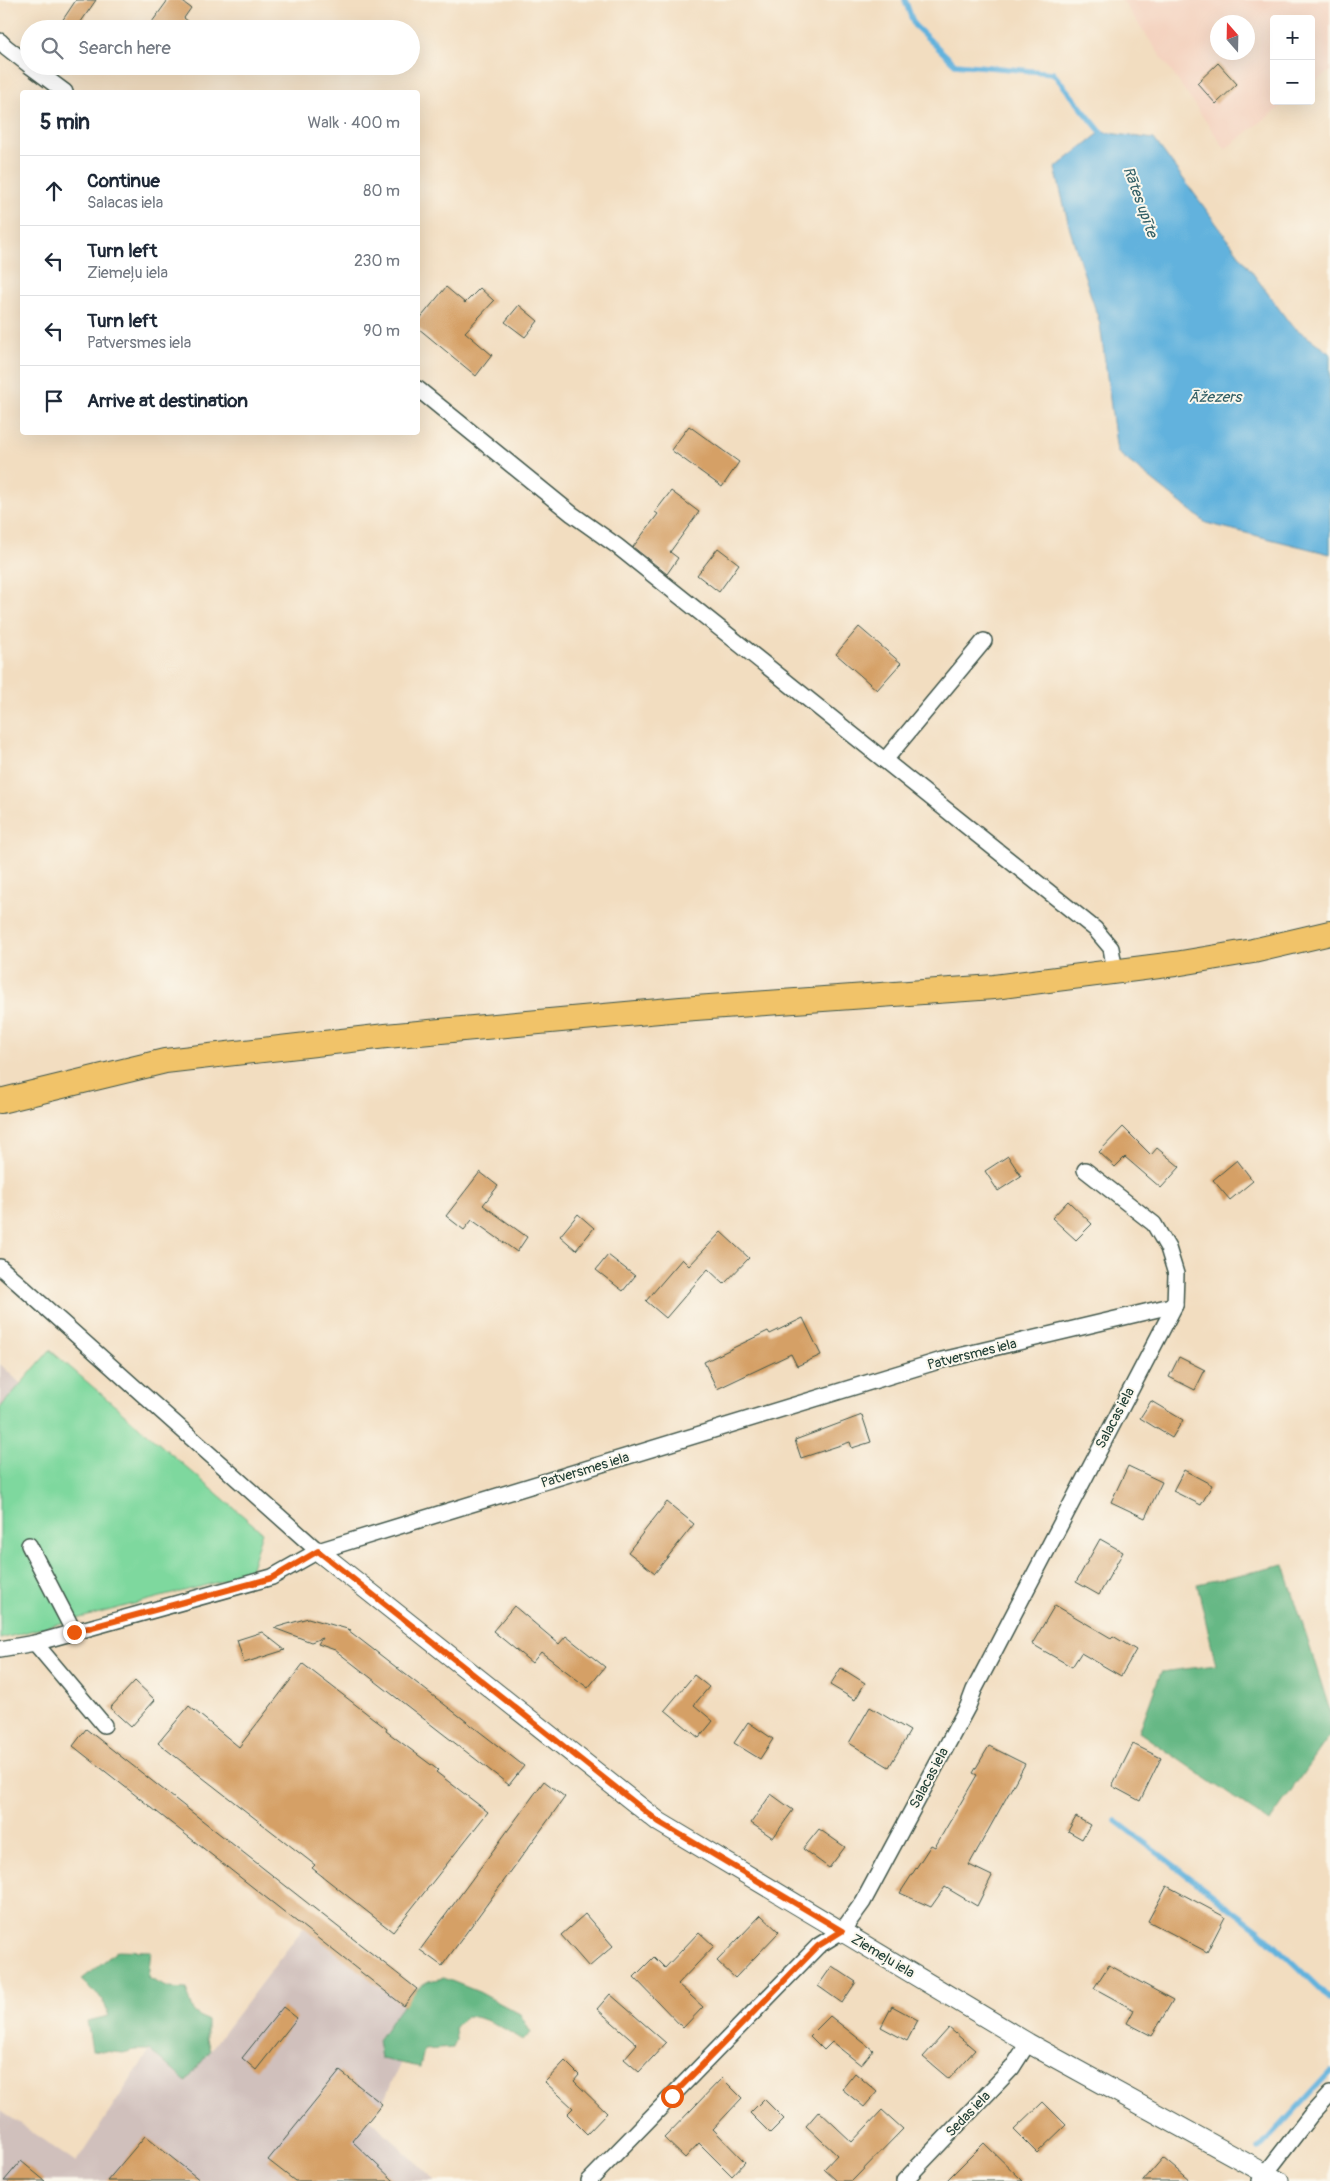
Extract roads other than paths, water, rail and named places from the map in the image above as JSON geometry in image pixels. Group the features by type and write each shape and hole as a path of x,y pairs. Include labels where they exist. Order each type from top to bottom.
{"highway":[{"path":"0,1101 165,1061 289,1046 681,1009 994,987 1253,951 1330,933"}],"street":[{"path":"0,41 20,58"},
{"path":"42,75 62,90"},
{"path":"420,391 572,514 617,546 1095,929 1111,948 1115,971"},
{"path":"885,760 984,641"},
{"path":"1084,1170 1154,1224 1168,1248 1176,1274 1175,1304"},
{"path":"0,1267 318,1551"},
{"name":"Patversmes iela","path":"0,1649 35,1643 272,1578 318,1551 942,1360 1175,1304"},
{"name":"Salacas iela","path":"589,2181 818,1946 842,1931 864,1902 950,1740 1175,1304"},
{"path":"29,1545 74,1632"},
{"name":"Ziemeļu iela","path":"318,1551 659,1822 1028,2043 1268,2179"},
{"path":"35,1643 104,1725"},
{"name":"Sedas iela","path":"904,2181 1012,2068 1028,2043"},
{"path":"1268,2179 1310,2116 1330,2094"}],"water":[{"name":"Āžezers","path":"1101,132 1154,139 1291,325 1330,353 1330,554 1206,523 1117,452 1100,324 1070,230 1055,168"}],"waterway":[{"name":"Rātes upīte","path":"905,0 914,25 955,64 1053,73 1101,132 1103,137"},
{"path":"1116,1821 1260,1931 1330,1999"},
{"path":"1259,2149 1330,2072"}]}
